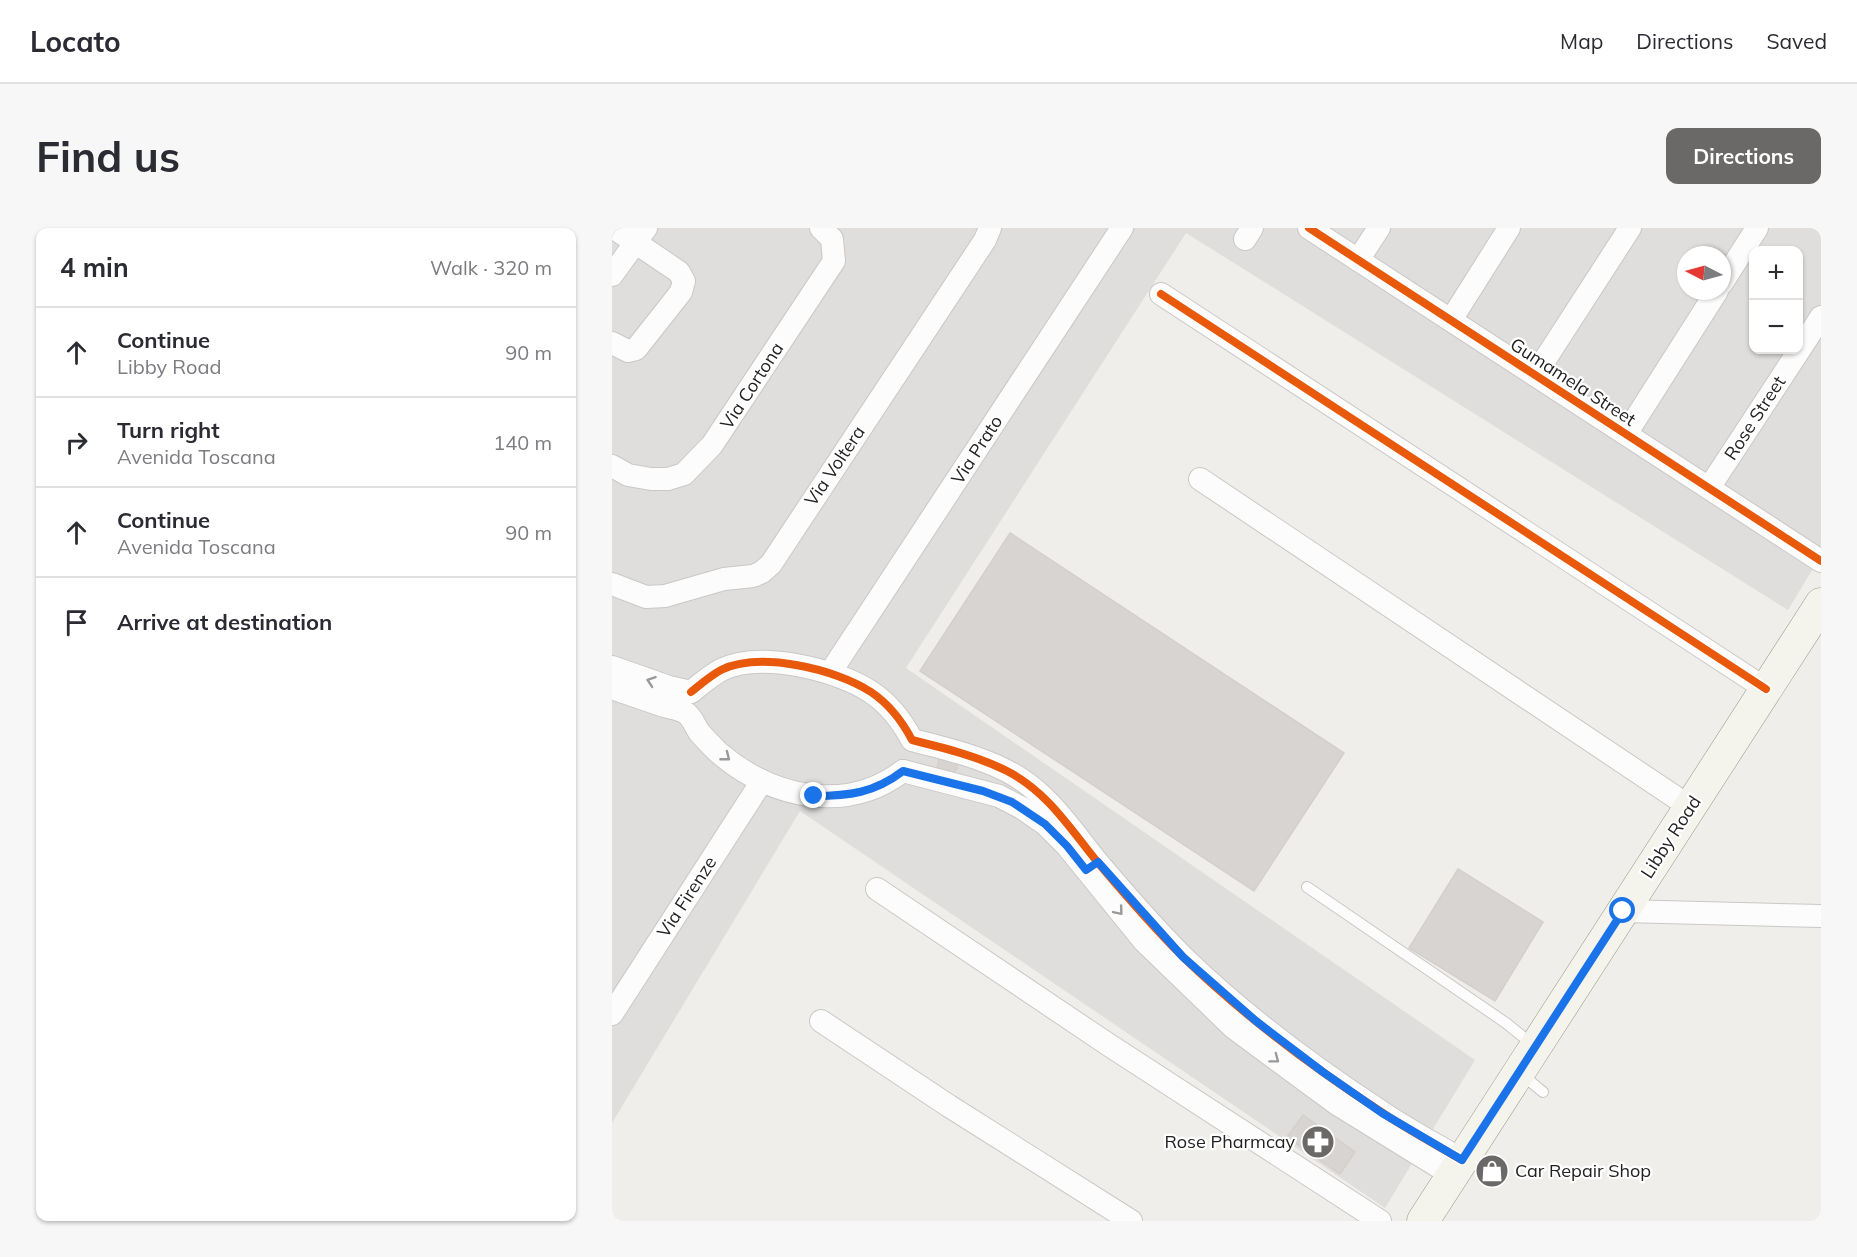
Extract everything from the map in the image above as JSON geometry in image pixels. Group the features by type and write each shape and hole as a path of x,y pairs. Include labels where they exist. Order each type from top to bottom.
{"main road":[{"name":"Libby Road","path":"1423,1221 1821,604"}],"street":[{"path":"612,343 628,351 636,349 681,292 684,281 679,272 640,235 614,228"},
{"name":"Via Cortona","path":"612,466 628,475 668,479 684,474 712,445 834,261 832,239 821,228"},
{"name":"Via Voltera","path":"612,584 646,597 665,596 724,579 753,576 771,564 985,240 990,228"},
{"name":"Via Prato","path":"830,673 1122,228"},
{"name":"Gumamela Street","path":"1309,228 1821,561"},
{"path":"1358,260 1379,228"},
{"path":"1451,320 1509,228"},
{"path":"1535,375 1630,228"},
{"path":"1731,269 1757,228"},
{"path":"612,275 640,235"},
{"path":"1161,294 1766,689"},
{"path":"1626,434 1711,300"},
{"name":"Rose Street","path":"1709,488 1821,317"},
{"path":"1200,479 1690,807"},
{"path":"612,667 669,687 689,703 699,731 720,753 762,781 792,792 814,796 841,796 888,783 903,771 912,740 901,720 872,692 830,673 779,664 741,665 722,669 689,703"},
{"path":"612,688 689,703"},
{"path":"912,740 992,765 1021,780 1049,803 1071,828 1092,866"},
{"path":"983,791 992,765"},
{"path":"903,771 983,791 1012,802 1045,824 1092,866 1251,1029 1323,1072 1382,1113 1415,1142 1457,1167"},
{"name":"Via Firenze","path":"612,1014 762,781"},
{"path":"877,889 1109,1045 1380,1221"},
{"path":"1623,911 1821,916"},
{"path":"821,1021 949,1106 1131,1221"}],"lane":[{"path":"1307,887 1506,1023 1543,1092"}],"shaded area":[{"path":"612,228 1821,228 1821,555 1788,610 1186,233 906,668 1475,1060 1385,1208 800,811 612,1123"}],"building":[{"path":"1010,533 1344,753 1254,891 920,671"},
{"path":"942,757 957,763 957,768 952,775 937,769"},
{"path":"1458,869 1543,922 1495,1001 1409,948"},
{"path":"1303,1115 1355,1152 1340,1174 1287,1137"}],"cycle path":[{"path":"1309,228 1821,561"},
{"path":"1161,294 1766,689"},
{"path":"691,692 717,672 737,665 756,662 776,663 818,670 856,684 878,697 894,713 912,740 984,761 1022,780 1058,813 1140,912 1184,958 1230,1000 1303,1058 1354,1094 1462,1160"}],"place":[{"name":"Rose Pharmcay","path":"1318,1142"},
{"name":"Car Repair Shop","path":"1492,1171"}],"route":[{"path":"814,796 841,796 876,788 888,783 903,771 983,791 1012,802 1045,824 1086,870 1098,862 1183,957 1266,1028 1323,1072 1382,1113 1462,1160 1623,911"}]}
